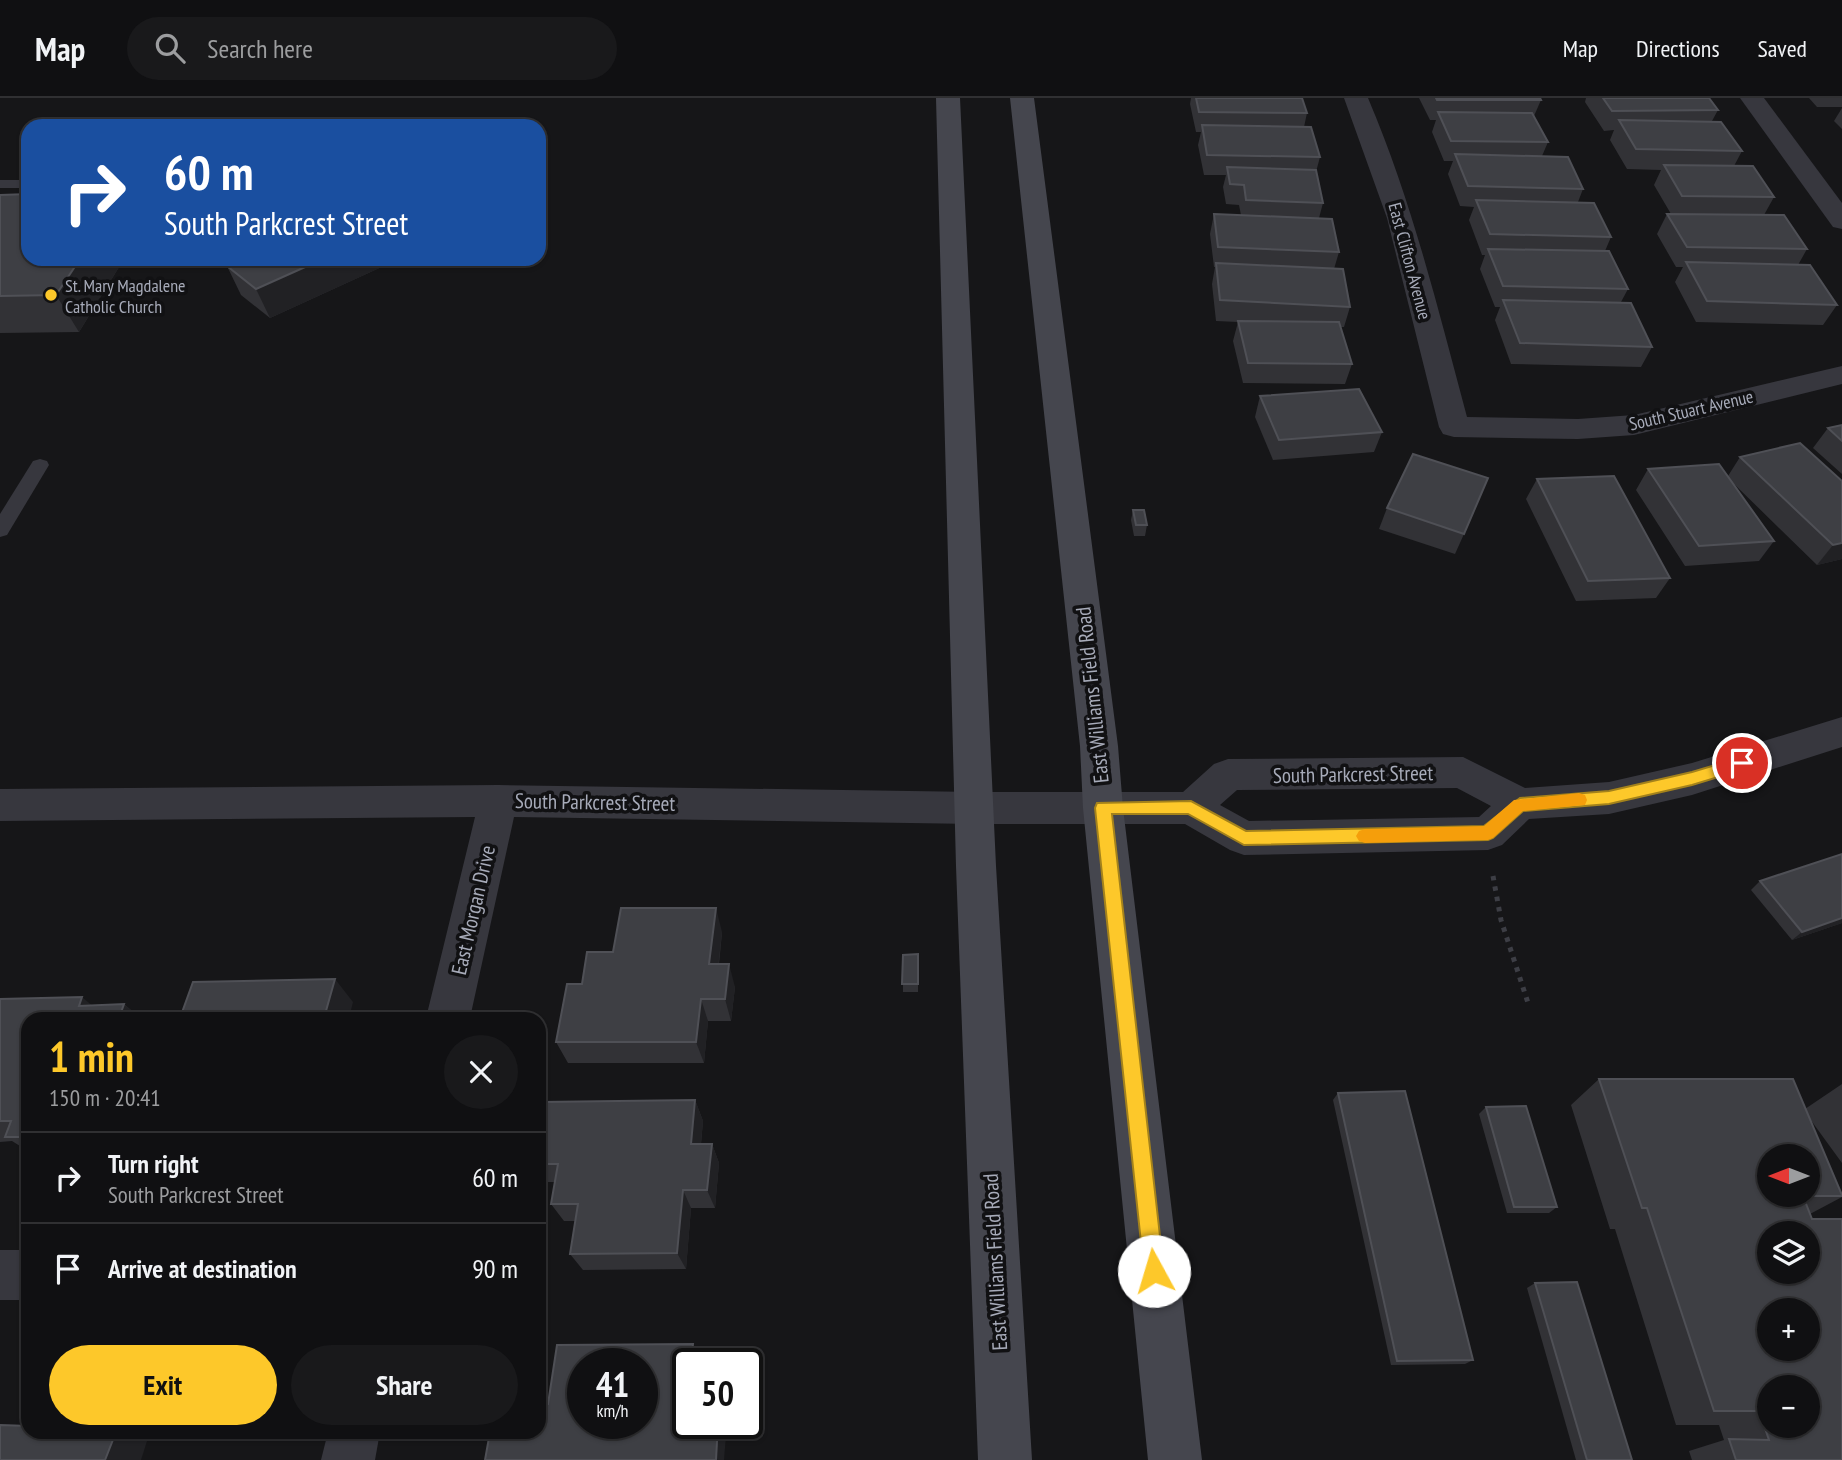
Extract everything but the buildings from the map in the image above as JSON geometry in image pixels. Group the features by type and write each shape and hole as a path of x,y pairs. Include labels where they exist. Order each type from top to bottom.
{"main road":[{"name":"East Williams Field Road","path":"948,98 975,808 1005,1460"},
{"name":"East Williams Field Road","path":"1022,98 1099,746 1103,808 1175,1460"}],"street":[{"name":"East Clifton Avenue","path":"1356,98 1371,130 1397,210 1454,426"},
{"path":"1752,98 1842,221"},
{"name":"South Stuart Avenue","path":"1454,426 1578,429 1634,425 1842,375"},
{"path":"1520,804 1609,798 1692,779 1842,732"},
{"name":"South Parkcrest Street","path":"0,805 498,801 975,808 1191,808 1244,838 1488,833 1520,804 1463,772 1228,775 1191,808"},
{"name":"East Morgan Drive","path":"449,1012 498,801"},
{"path":"0,1275 21,1275"},
{"path":"348,1460 352,1439"}],"lane":[{"path":"0,184 21,184"},
{"path":"0,530 40,466"}],"path":[{"path":"1492,873 1501,920 1529,1006"}],"slow traffic":[{"path":"1365,836 1488,833 1520,804 1579,800"}],"place":[{"name":"St. Mary Magdalene Catholic Church","path":"51,295"}],"route":[{"path":"1154,1271 1103,808 1191,808 1244,838 1488,833 1520,804 1609,798 1692,779 1742,763"}]}
